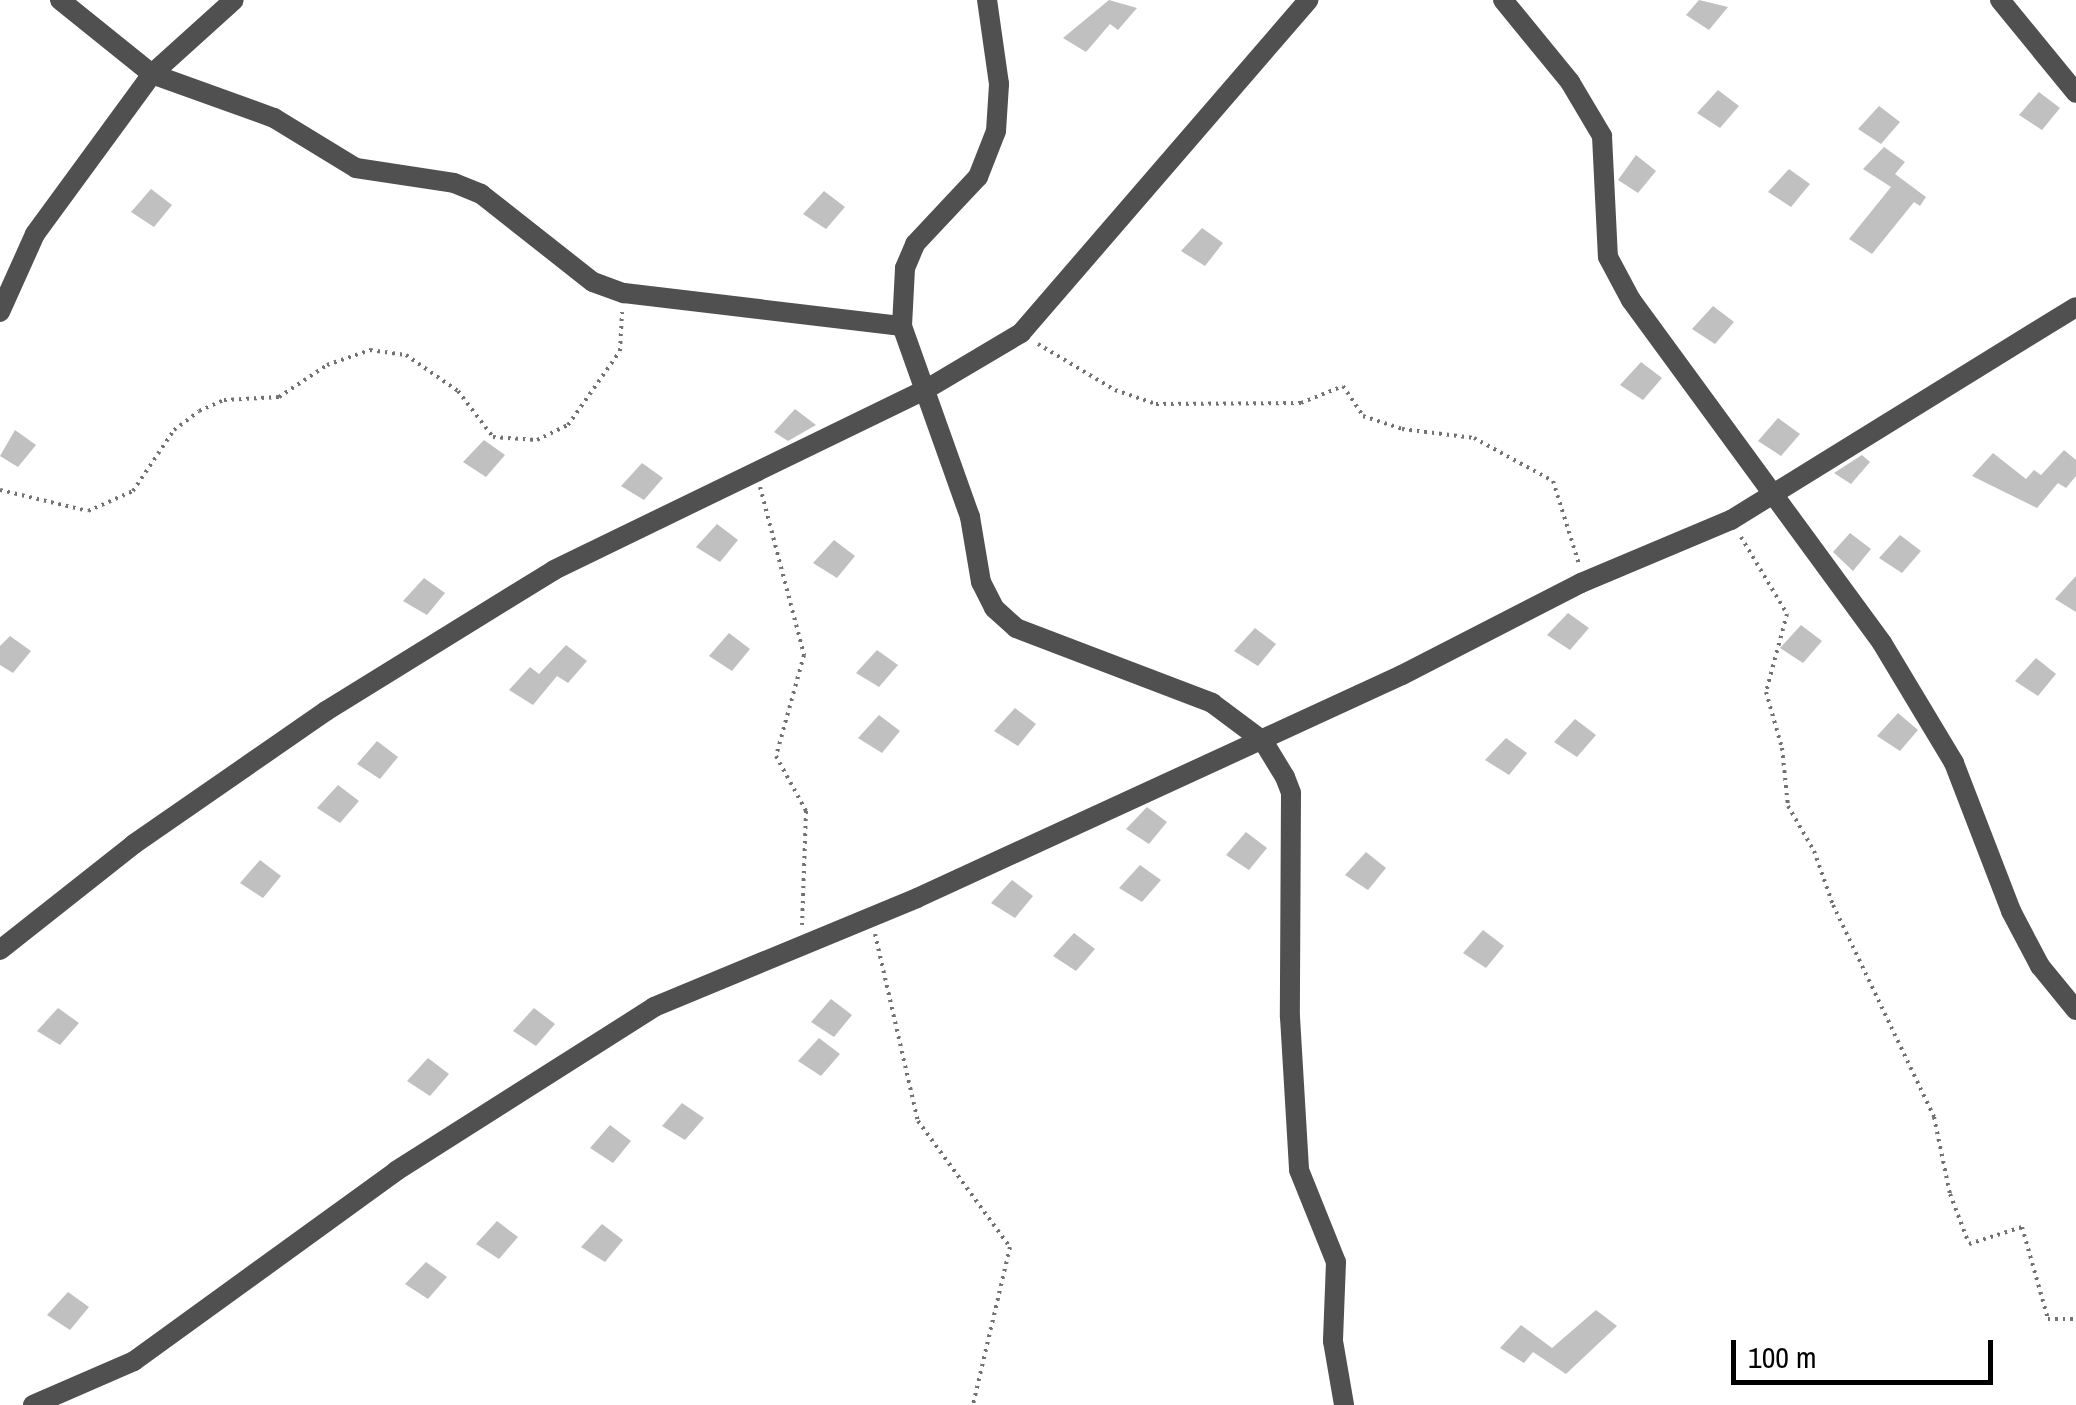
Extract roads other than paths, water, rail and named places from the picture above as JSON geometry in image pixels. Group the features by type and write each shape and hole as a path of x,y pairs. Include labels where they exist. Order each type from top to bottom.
{"street":[{"path":"60,0 152,74 274,118 356,168 454,183 480,194 578,272 624,293 902,326"},
{"path":"0,312 34,234 152,74 234,0"},
{"path":"987,0 998,84 996,130 978,178 914,244 905,268 902,326 994,608 1016,628 1187,689 1263,741 1291,793 1290,1017 1299,1170 1336,1262 1332,1342 1344,1405"},
{"path":"0,950 134,844 326,710 554,570 925,390 1022,333 1308,0"},
{"path":"1504,0 1570,82 1602,136 1608,257 1630,300 1773,490 1927,714 1954,763 2011,911 2040,966 2076,1010"},
{"path":"2000,0 2076,92"},
{"path":"33,1405 134,1360 396,1171 654,1007 1263,741 1581,583 1730,520 2076,306"}]}
